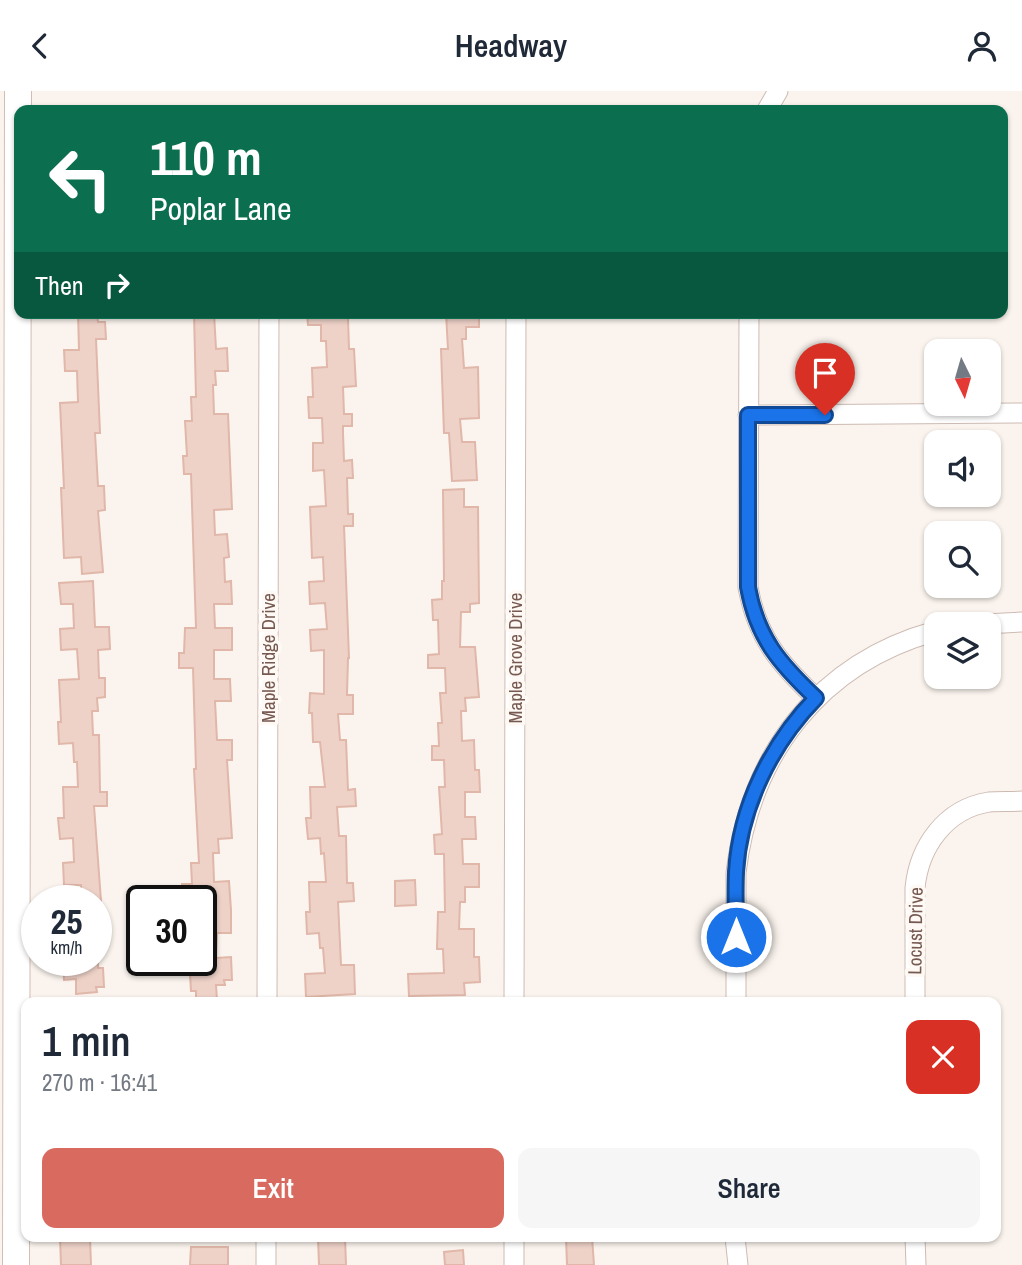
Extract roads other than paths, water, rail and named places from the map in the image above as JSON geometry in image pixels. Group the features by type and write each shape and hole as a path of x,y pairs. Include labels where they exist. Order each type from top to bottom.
{"main road":[{"path":"14,250 9,373 8,839 21,1029 16,1265"}],"street":[{"name":"Maple Ridge Drive","path":"267,997 269,319"},
{"name":"Maple Grove Drive","path":"514,997 516,319"},
{"path":"748,319 748,587 751,605 761,632 774,654 816,698"},
{"path":"748,415 1022,413"},
{"path":"1001,623 1022,622"},
{"path":"736,997 736,873 743,828 765,768 782,739 816,698 859,665 891,647 924,635"},
{"name":"Locust Drive","path":"915,997 915,888 916,874 925,848 941,827 963,811 989,802 1022,801"},
{"path":"266,1242 266,1265"},
{"path":"514,1242 514,1265"},
{"path":"736,1242 738,1265"},
{"path":"915,1242 916,1265"}]}
